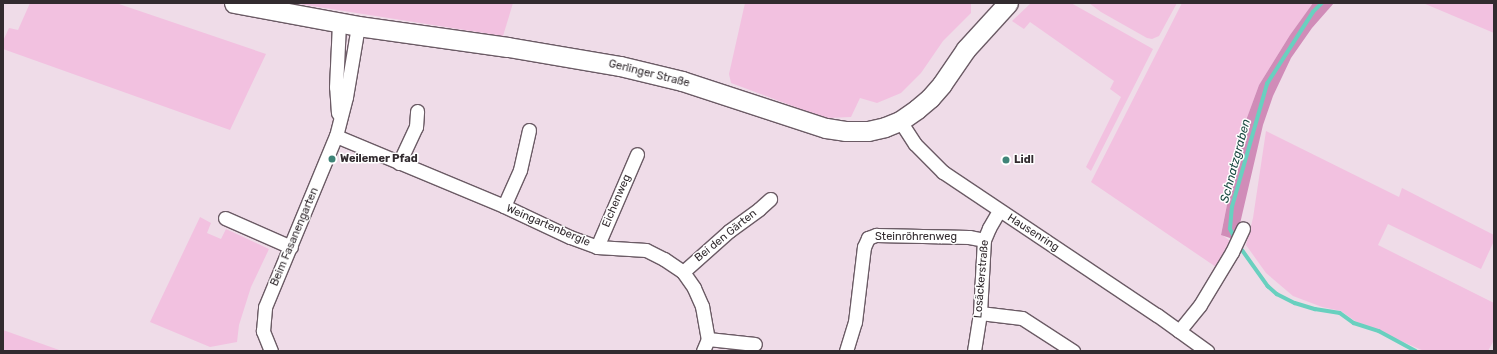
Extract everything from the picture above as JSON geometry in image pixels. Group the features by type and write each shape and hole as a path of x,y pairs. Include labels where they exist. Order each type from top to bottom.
{"main road":[{"name":"Gerlinger Straße","path":"234,3 339,23 508,47 620,66 688,83 826,128 845,131 868,131 900,121 930,98 942,84 966,49 1008,3"}],"street":[{"name":"Beim Fasanengarten","path":"338,123 336,87 339,23"},
{"name":"Beim Fasanengarten","path":"271,351 263,331 264,314 336,136 338,123 346,97 358,26"},
{"path":"399,163 416,127 417,111"},
{"name":"Hausenring","path":"900,121 915,144 943,172 1207,351"},
{"path":"504,206 520,170 529,130"},
{"name":"Weingartenbergle","path":"336,136 504,206 570,237 597,247 646,250 683,272 694,288 702,306 705,345"},
{"name":"Eichenweg","path":"597,247 637,154"},
{"name":"Bei den Gärten","path":"683,272 729,231 759,210 770,199"},
{"name":"Losäckerstraße","path":"974,351 980,313 984,240 988,228 999,211"},
{"path":"225,218 291,247"},
{"path":"1179,331 1200,305 1232,252 1241,233"},
{"name":"Steinröhrenweg","path":"846,351 855,322 864,247 868,238 876,235 884,235 970,237 984,240"},
{"path":"980,313 1022,318 1072,351"},
{"path":"705,345 755,344"}],"shaded area":[{"path":"30,3 116,3 266,54 230,130 3,49 3,41 9,28 18,30"},
{"path":"293,3 513,3 503,36"},
{"path":"745,3 971,3 971,13 943,41 921,73 901,93 877,103 860,98 851,117 828,118 731,83 729,74"},
{"path":"1031,3 1071,3 1153,49 1091,171 1086,167 1121,97 1110,89 1114,81 1030,22 1024,29 1012,21"},
{"path":"1089,3 1177,3 1159,36 1152,39 1147,38 1101,12"},
{"path":"1182,3 1313,3 1290,35 1259,85 1241,134 1221,234 1230,241 1216,267 1091,182"},
{"path":"1313,3 1334,3 1312,28 1291,58 1273,96 1263,125 1239,228 1233,239 1221,235 1241,134 1259,85 1290,35"},
{"path":"1423,3 1494,3 1494,33"},
{"path":"1266,131 1399,197 1402,188 1494,235 1494,241 1481,269 1388,224 1378,245 1494,303 1494,340 1488,351 1424,351 1355,321 1341,311 1322,307 1293,296 1266,273 1246,245 1253,218"},
{"path":"200,217 211,223 207,233 221,239 226,229 269,249 251,287 239,325 237,342 210,347 150,322"},
{"path":"3,330 62,351 3,351"}],"waterway":[{"name":"Schnatzgraben","path":"1235,239 1230,229 1232,207 1267,84 1313,12 1322,3"},
{"name":"Schnatzgraben","path":"1238,244 1268,286 1277,294 1295,303 1315,309 1340,313 1354,323 1379,331 1416,351"}],"place":[{"name":"Weilemer Pfad","path":"332,159"},
{"name":"Lidl","path":"1006,160"}]}
